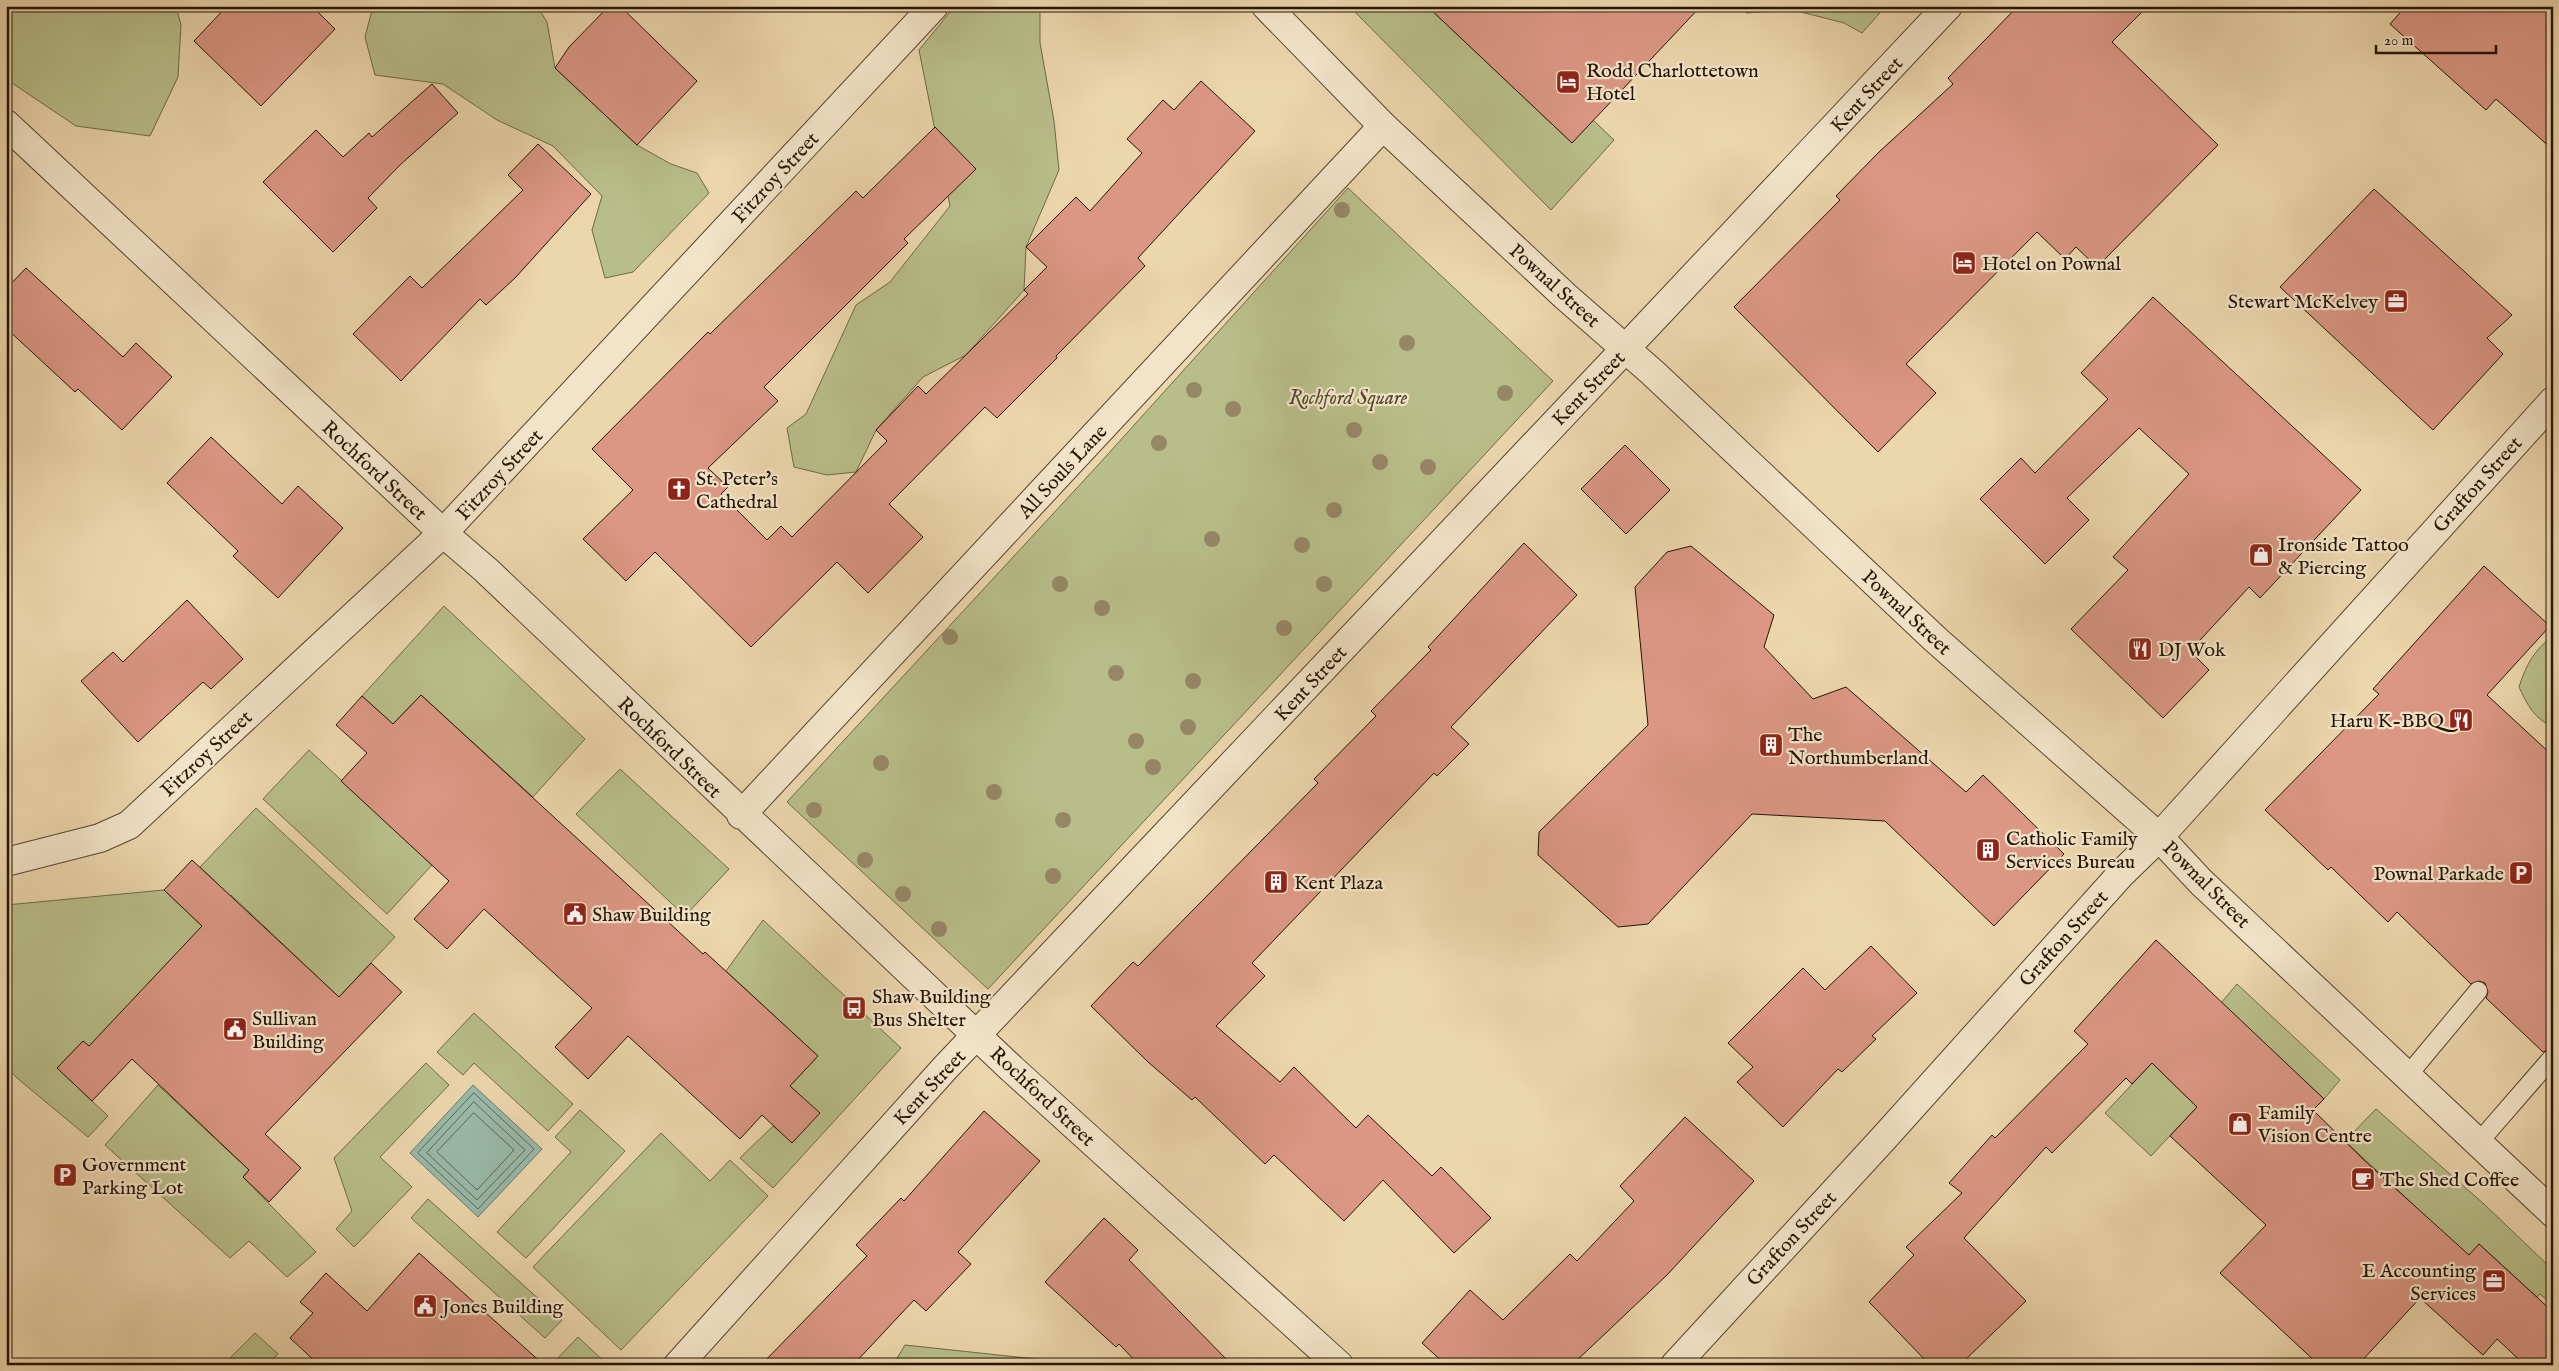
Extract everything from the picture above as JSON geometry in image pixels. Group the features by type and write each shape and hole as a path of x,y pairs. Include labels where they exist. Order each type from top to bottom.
{"street":[{"name":"Fitzroy Street","path":"6,862 100,838 129,825 443,534 934,6"},
{"name":"Pownal Street","path":"1266,6 1383,126 1935,638 2159,836 2201,882 2553,1213"},
{"name":"Kent Street","path":"678,1365 977,1034 1948,6"},
{"name":"Rochford Street","path":"6,124 443,534 486,570 742,815 977,1034 1019,1076 1339,1365"},
{"name":"All Souls Lane","path":"742,815 1383,126"},
{"name":"Grafton Street","path":"1675,1365 1883,1139 2121,874 2159,836 2553,401"}],"lane":[{"path":"2408,1075 2478,991"},
{"path":"2479,1142 2551,1059"}],"green space":[{"path":"6,6 176,6 181,25 178,77 150,136 76,126 6,79"},
{"path":"373,6 537,6 547,22 555,68 637,145 671,164 697,173 709,193 633,272 605,278 592,230 602,196 553,146 497,120 443,84 375,75 365,37"},
{"path":"955,6 1040,6 1040,43 1054,121 1059,170 1026,247 1024,290 966,355 923,377 876,430 856,472 827,475 794,467 787,428 806,414 856,305 890,282 950,206 919,50"},
{"path":"1349,6 1427,6 1571,142 1593,120 1614,140 1551,210"},
{"path":"1748,6 1886,6 1862,33 1844,23 1793,10 1746,13"},
{"name":"Rochford Square","path":"1348,188 1553,381 988,989 787,802 1099,464"},
{"path":"444,606 585,739 533,797 421,695 393,724 362,696"},
{"path":"2553,636 2553,726 2547,724 2536,715 2528,705 2519,687 2532,658"},
{"path":"309,750 432,865 387,914 263,799"},
{"path":"620,769 729,869 685,916 576,814"},
{"path":"256,808 395,937 339,997 231,895 220,906 209,896 219,885 200,867"},
{"path":"164,890 202,926 99,1056 83,1041 57,1068 108,1116 88,1137 17,1078 6,1066 6,905"},
{"path":"763,920 901,1048 773,1188 740,1158 773,1126 792,1142 819,1113 790,1086 818,1056 726,971"},
{"path":"2237,984 2340,1080 2324,1099 2221,1003"},
{"path":"474,1013 573,1104 548,1131 474,1063 463,1075 437,1052"},
{"path":"426,1063 449,1085 380,1157 412,1187 354,1247 336,1229 352,1211 334,1158"},
{"path":"2152,1063 2197,1107 2151,1156 2105,1113"},
{"path":"158,1085 239,1161 252,1167 243,1177 316,1252 287,1277 249,1241 230,1258 105,1145"},
{"path":"2376,1109 2485,1205 2553,1270 2553,1305 2540,1294 2537,1297 2479,1244 2457,1268 2433,1223 2345,1141"},
{"path":"580,1110 625,1151 526,1258 497,1232 571,1152 555,1137"},
{"path":"661,1133 710,1181 730,1160 768,1196 621,1350 533,1267"},
{"path":"428,1199 562,1320 545,1338 411,1218"},
{"path":"255,1333 278,1354 267,1365 223,1365"},
{"path":"578,1337 608,1365 551,1365"},
{"path":"905,1345 1092,1365 893,1365"}],"water":[{"path":"473,1085 542,1149 478,1217 410,1153"}],"building":[{"path":"227,6 312,6 335,29 261,106 194,41"},
{"path":"609,6 620,6 697,81 637,145 555,68 569,47"},
{"name":"Rodd Charlottetown Hotel","path":"1427,6 1701,6 1572,143"},
{"path":"2018,6 2148,6 2112,42 2218,145 2097,267 2076,247 2065,259 2037,232 1906,364 1936,393 1878,452 1734,307 1840,200 1836,196 1879,152 1953,84 1948,78"},
{"path":"2406,6 2553,6 2553,150 2496,99 2486,110 2390,24"},
{"path":"1201,81 1255,131 1138,258 1145,266 1056,356 1057,358 997,418 985,407 889,504 923,537 868,593 837,562 751,647 655,552 626,581 583,539 633,490 592,449 708,332 710,334 856,191 863,198 935,127 976,169 904,239 908,243 764,387 778,401 708,468 728,487 721,494 767,540 781,526 792,537 887,441 876,430 918,386 926,394 1028,294 1024,290 1047,267 1026,247 1076,197 1090,211 1142,153 1127,139 1163,100 1174,110"},
{"path":"432,84 458,113 400,165 368,198 377,208 333,252 263,182 316,130 343,157 369,133 372,137"},
{"path":"538,144 591,194 516,277 486,305 480,299 401,381 353,334 410,276 422,288 523,190 508,175"},
{"name":"Stewart McKelvey","path":"2374,189 2512,315 2487,338 2503,354 2433,430 2280,287"},
{"path":"26,268 123,357 136,343 172,377 122,430 78,389 75,392 6,328 6,289"},
{"path":"2153,297 2361,490 2260,598 2249,587 2190,651 2209,670 2163,718 2071,629 2128,570 2113,557 2189,474 2139,428 2067,498 2089,520 2045,564 1980,499 2021,458 2035,473 2108,399 2081,373"},
{"path":"211,437 282,504 298,486 343,528 278,598 233,556 238,551 167,483"},
{"path":"1625,445 1670,490 1626,534 1581,489"},
{"path":"1524,543 1577,595 1451,727 1469,744 1437,776 1434,773 1252,963 1265,976 1216,1026 1280,1082 1294,1067 1356,1128 1368,1115 1432,1176 1441,1167 1491,1218 1454,1253 1383,1180 1344,1221 1274,1155 1265,1164 1195,1097 1192,1100 1148,1062 1091,1006 1133,962 1138,966 1318,783 1314,779 1376,716 1371,711 1431,650 1428,647"},
{"name":"The Northumberland","path":"1691,546 1774,615 1764,647 1813,699 1846,687 1966,792 1983,775 2064,854 1994,926 1885,821 1752,814 1648,924 1618,927 1538,855 1539,832 1648,725 1635,587 1667,552"},
{"path":"2484,566 2550,626 2487,695 2553,756 2553,1049 2543,1052 2486,998 2488,992 2485,983 2479,981 2471,984 2397,912 2388,922 2331,867 2328,870 2265,810 2379,694 2373,689"},
{"path":"187,600 243,659 211,689 203,682 138,742 81,681 113,652 123,662"},
{"name":"Shaw Building","path":"421,695 703,954 705,952 818,1056 790,1086 820,1113 792,1143 762,1115 740,1139 628,1036 588,1079 555,1047 592,1008 484,909 447,949 414,919 449,881 341,781 367,753 336,725 362,696 393,724"},
{"name":"Sullivan Building","path":"192,860 339,997 371,963 402,992 265,1134 301,1168 269,1202 243,1177 249,1170 132,1059 92,1101 57,1068 83,1041 89,1046 202,926 164,890"},
{"path":"2156,940 2324,1099 2313,1110 2365,1161 2469,1255 2479,1244 2553,1312 2553,1365 2525,1365 2497,1339 2483,1355 2420,1298 2358,1365 2319,1365 2220,1273 2266,1225 2170,1136 2197,1107 2152,1063 2132,1084 2126,1078 2052,1153 2046,1147 1964,1238 2026,1301 1960,1365 1930,1365 1869,1302 1914,1255 1906,1247 1962,1193 1949,1183 1992,1135 1995,1138 2088,1044 2074,1031"},
{"path":"1871,946 1917,993 1872,1036 1876,1039 1842,1072 1838,1069 1783,1127 1737,1082 1753,1067 1728,1043 1803,968 1825,990"},
{"path":"984,1111 1040,1161 958,1252 971,1264 926,1311 914,1300 853,1365 761,1365 867,1256 856,1245 901,1198 904,1201"},
{"path":"1685,1117 1754,1181 1667,1275 1572,1365 1446,1365 1422,1343 1470,1290 1503,1320 1570,1254 1577,1261 1634,1201 1620,1186"},
{"path":"1104,1218 1138,1250 1129,1260 1232,1365 1139,1365 1119,1344 1116,1347 1045,1282"},
{"name":"Jones Building","path":"419,1253 544,1365 319,1365 290,1338 313,1313 300,1302 326,1273 367,1311"}],"place":[{"name":"Rodd Charlottetown Hotel","path":"1568,82"},
{"name":"Hotel on Pownal","path":"1964,263"},
{"name":"Stewart McKelvey","path":"2396,301"},
{"name":"St. Peter's Cathedral","path":"679,489"},
{"name":"Ironside Tattoo & Piercing","path":"2261,555"},
{"name":"DJ Wok","path":"2140,649"},
{"name":"Haru K-BBQ","path":"2461,720"},
{"name":"The Northumberland","path":"1771,745"},
{"name":"Catholic Family Services Bureau","path":"1988,850"},
{"name":"Pownal Parkade","path":"2521,873"},
{"name":"Kent Plaza","path":"1276,882"},
{"name":"Shaw Building","path":"575,914"},
{"name":"Shaw Building Bus Shelter","path":"854,1008"},
{"name":"Sullivan Building","path":"235,1029"},
{"name":"Family Vision Centre","path":"2240,1124"},
{"name":"Government Parking Lot","path":"65,1175"},
{"name":"The Shed Coffee","path":"2363,1179"},
{"name":"E Accounting Services","path":"2494,1281"},
{"name":"Jones Building","path":"425,1306"}]}
